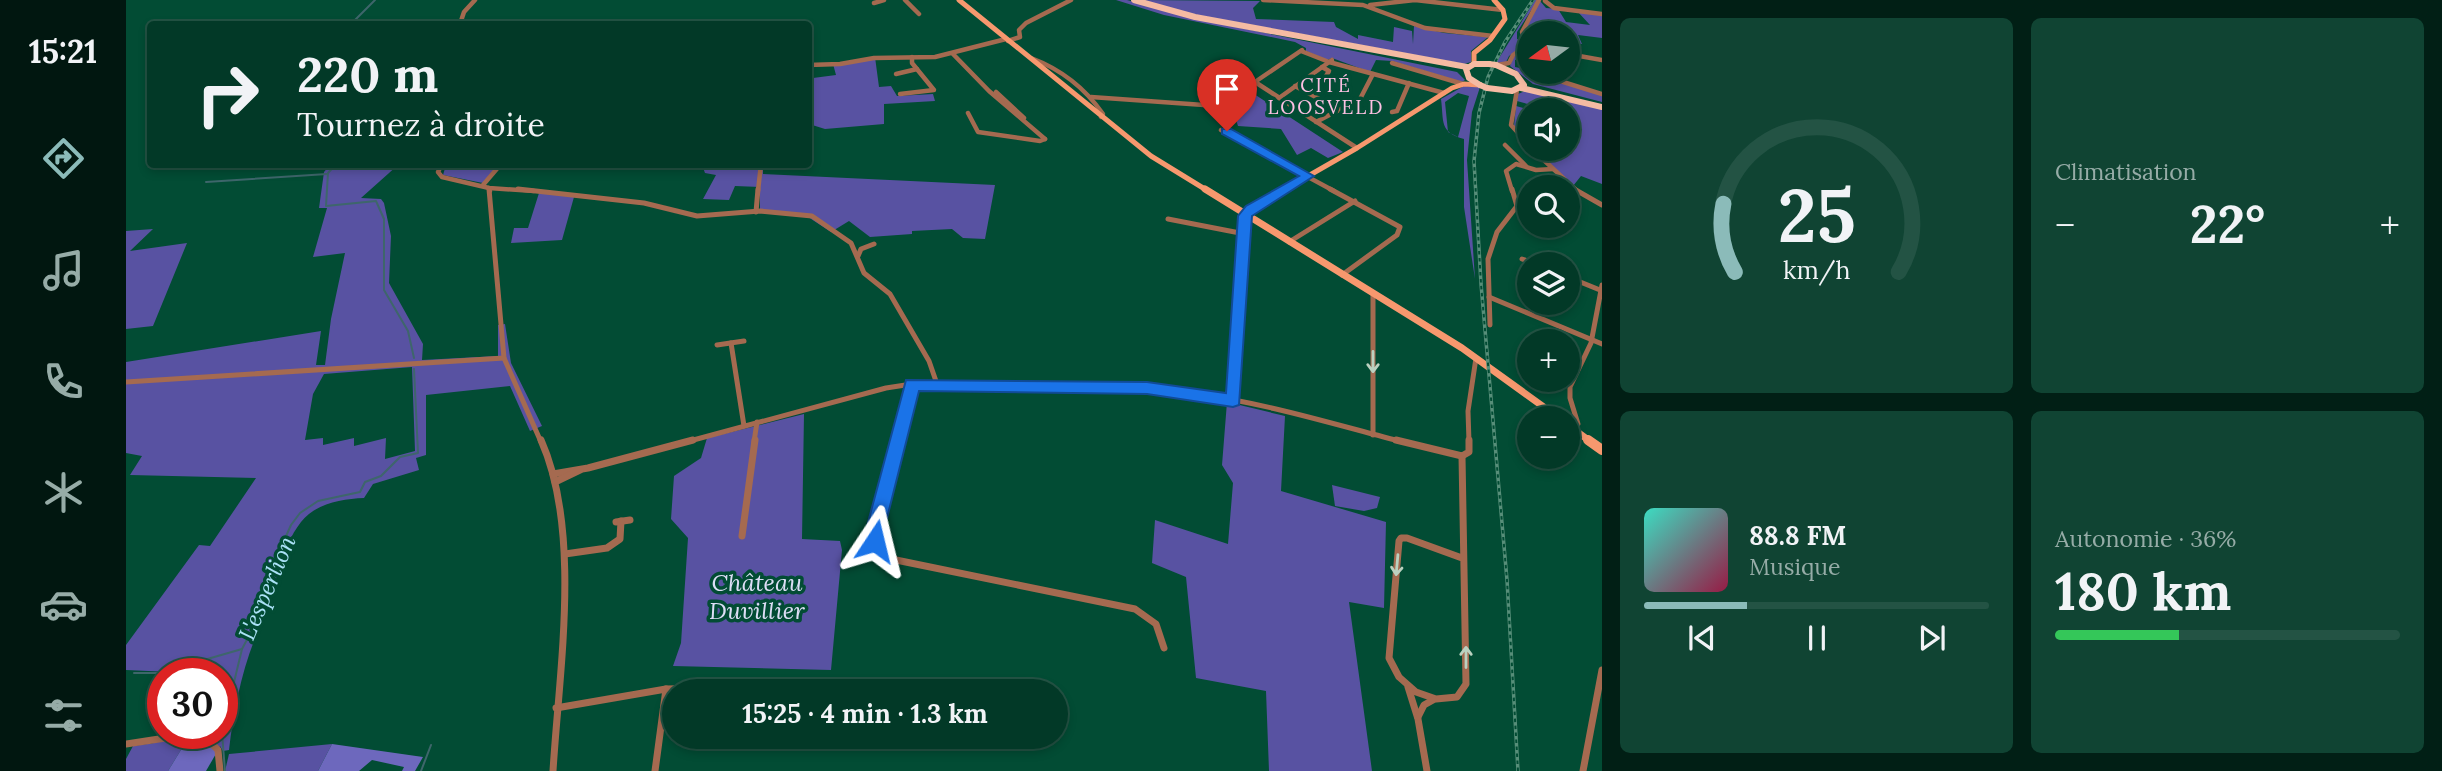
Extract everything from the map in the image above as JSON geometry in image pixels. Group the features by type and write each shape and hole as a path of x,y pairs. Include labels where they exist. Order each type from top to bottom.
{"highway":[{"path":"1134,0 1195,17 1371,52 1467,75 1484,87 1502,91 1538,90 1602,105"},
{"path":"1325,43 1467,75 1492,65 1517,76"},
{"path":"1519,89 1521,84"},
{"path":"1536,84 1602,105"}],"main road":[{"path":"958,0 1151,156 1476,358 1542,406"},
{"path":"1245,216 1250,209 1357,148 1444,93 1467,75 1474,56 1504,24 1503,10 1494,0"},
{"path":"1474,56 1492,65"},
{"path":"1580,434 1602,450"}],"street":[{"path":"461,21 464,12 475,0"},
{"path":"874,3 884,0"},
{"path":"905,0 919,14"},
{"path":"812,65 953,54 1020,37 1020,28 1026,23 1071,0"},
{"path":"1263,0 1364,3 1415,0 1503,10"},
{"path":"1529,21 1542,1 1554,8 1602,14"},
{"path":"1364,3 1425,27 1493,36"},
{"path":"1249,86 1303,50 1373,74 1444,93"},
{"path":"953,54 1013,113 1027,121 1045,139 1032,141 982,134 973,127 968,113"},
{"path":"1492,65 1508,62 1517,55"},
{"path":"1580,56 1602,60"},
{"path":"900,94 934,90 912,63 912,57"},
{"path":"1029,58 1041,62 1091,97 1103,114 1101,117"},
{"path":"1279,98 1331,61"},
{"path":"1508,62 1511,71"},
{"path":"1390,78 1394,63 1467,75"},
{"path":"1306,79 1322,83 1329,71 1322,67"},
{"path":"897,74 917,69"},
{"path":"1316,122 1360,99 1373,74"},
{"path":"1255,82 1357,148"},
{"path":"1392,112 1397,111 1409,83"},
{"path":"1571,84 1602,93"},
{"path":"1295,86 1340,110"},
{"path":"1517,132 1511,125 1513,101 1519,89"},
{"path":"1502,91 1512,97 1513,101"},
{"path":"1091,97 1232,107"},
{"path":"1221,130 1355,201 1401,229 1397,235 1342,275"},
{"path":"1506,145 1528,167"},
{"path":"1545,161 1578,192 1602,205"},
{"path":"1490,325 1487,268 1491,248 1497,232 1517,206 1506,172 1516,164 1536,170 1553,169"},
{"path":"440,168 438,172 442,177 486,187 644,203 697,216 756,212 812,215 851,243 864,273 890,294 907,321 937,384"},
{"path":"486,187 498,168"},
{"path":"756,212 761,168"},
{"path":"486,187 492,196 504,358 536,428 554,478 564,526 565,554 553,771"},
{"path":"1289,242 1355,201"},
{"path":"1233,400 1245,216"},
{"path":"1168,219 1244,234"},
{"path":"858,256 861,249 874,244"},
{"path":"1572,406 1570,387 1592,339 1601,288 1580,281"},
{"path":"1373,293 1373,435"},
{"path":"1489,297 1602,344"},
{"path":"717,345 744,341"},
{"path":"731,343 744,426"},
{"path":"126,383 504,358"},
{"path":"554,478 886,388 912,384 1147,388 1233,400 1466,456 1469,452 1468,411 1476,358"},
{"path":"912,384 875,530 879,550 896,559 1135,610 1154,620 1161,630 1164,648"},
{"path":"742,536 757,422"},
{"path":"1418,719 1424,705 1433,699 1457,697 1466,684 1462,456"},
{"path":"565,554 612,547 620,539 622,521"},
{"path":"1427,771 1418,719 1407,686 1395,671 1389,654 1399,541 1408,538 1462,558"},
{"path":"1583,771 1602,670"},
{"path":"1407,686 1433,699"},
{"path":"556,708 662,690"},
{"path":"655,771 662,719"},
{"path":"126,744 189,736 206,739 218,749 220,771"}],"green space":[{"path":"1116,0 1127,0 1187,17 1457,72 1465,80 1462,82 1392,61 1376,60 1370,72 1332,58 1327,60 1306,51 1306,48 1295,42 1164,15"},
{"path":"1141,0 1260,1 1253,8 1256,19 1334,22 1336,27 1358,39 1358,35 1393,42 1394,27 1412,31 1413,44 1414,26 1444,33 1488,37 1471,51 1471,62 1464,64 1192,14"},
{"path":"1535,0 1538,0 1524,21 1522,21"},
{"path":"1540,1 1546,8 1558,9 1565,21 1528,21"},
{"path":"1578,12 1602,15 1602,38 1580,35 1580,24 1590,25"},
{"path":"1517,29 1517,50 1506,62 1496,63"},
{"path":"1517,55 1517,71 1510,66 1513,57"},
{"path":"875,57 879,87 891,86 897,96 933,94 935,101 884,104 884,124 825,129 812,125 813,78 836,75 833,64"},
{"path":"1533,84 1568,84 1602,94 1602,102"},
{"path":"1464,86 1480,87 1472,112 1467,160 1475,279 1464,207 1464,139 1458,137 1469,96 1458,93 1445,102 1448,131 1444,125 1441,99"},
{"path":"1248,90 1343,152 1328,158 1311,148 1297,155 1281,129 1238,126 1227,92"},
{"path":"1525,91 1555,98 1517,98 1518,94"},
{"path":"1580,104 1602,109 1602,184 1580,175 1562,175 1547,161 1580,161"},
{"path":"1517,106 1517,130 1514,126"},
{"path":"327,168 395,168 361,198 381,199 384,203 391,236 389,283 423,344 422,360 498,356 498,325 505,324 511,363 542,426 530,431 510,386 426,395 426,455 416,458 419,470 373,484 364,498 338,501 314,510 294,533 283,556 265,617 245,667 238,696 238,658 147,658 147,671 126,670 126,645 199,545 210,546 256,478 130,475 142,456 126,453 126,362 321,331 316,365 325,365 331,319 345,253 313,257 327,208 319,208 324,172","holes":["412,367 415,451 385,459 386,438 354,446 354,438 323,445 323,438 305,440 313,394 324,374"]},
{"path":"445,168 496,168 483,183 443,175"},
{"path":"703,168 763,168 763,174 995,185 985,239 963,238 952,229 870,237 849,221 831,232 805,215 760,210 760,187 735,186 729,200 703,199 716,175 705,173"},
{"path":"539,193 574,197 562,240 511,243 514,228 528,228"},
{"path":"153,229 130,251 187,243 153,326 126,329 126,231"},
{"path":"1227,402 1285,416 1281,491 1386,522 1384,608 1349,602 1372,771 1269,771 1266,691 1196,678 1186,577 1152,563 1155,520 1228,544 1233,483 1222,465"},
{"name":"Château Duvillier","path":"804,414 802,539 840,541 842,550 831,670 673,666 681,643 688,538 671,519 674,476 701,458 707,438"},
{"path":"1332,485 1380,497 1377,508 1364,511 1335,506"},
{"path":"147,744 147,749 181,749 168,771 126,771 126,759 133,746"},
{"path":"332,744 318,771 225,771 229,754"}],"shaded area":[{"path":"332,744 423,757 415,771 402,771 404,767 372,760 359,771 318,771"},
{"path":"181,749 214,749 217,752 206,771 168,771"}],"waterway":[{"name":"L'esperlion","path":"354,21 375,0"},
{"name":"L'esperlion","path":"332,168 328,173 326,206 376,201 384,219 384,290 408,331 414,358"},
{"path":"206,182 327,174"},
{"name":"L'esperlion","path":"242,649 260,615 278,554 291,525 300,513 318,501 360,492 365,482 381,476 400,457 418,453 414,369"},
{"name":"L'esperlion","path":"134,673 159,673 242,649"},
{"path":"238,666 242,649"},
{"path":"421,771 431,745"},
{"path":"223,749 225,771"}],"railway":[{"path":"1518,771 1507,580 1481,284 1474,161 1479,113 1488,77 1505,42 1533,0"}],"district":[{"name":"CITÉ LOOSVELD","path":"1326,96"}],"route":[{"path":"875,541 875,530 912,384 1147,388 1233,400 1245,216 1250,209 1308,176 1227,131"}]}
